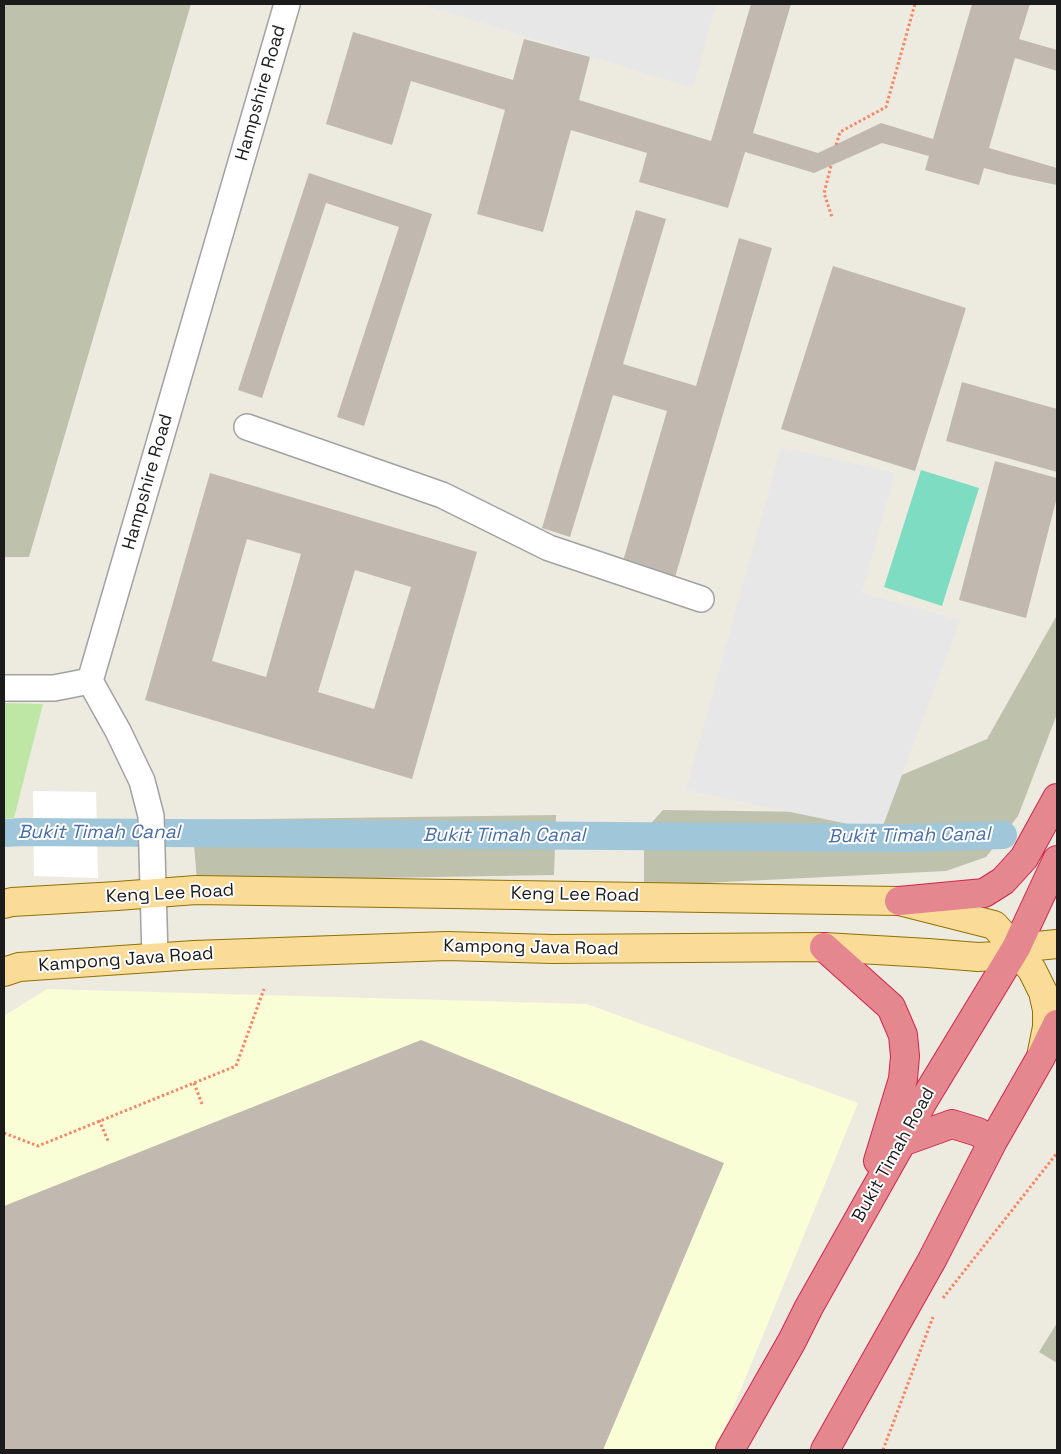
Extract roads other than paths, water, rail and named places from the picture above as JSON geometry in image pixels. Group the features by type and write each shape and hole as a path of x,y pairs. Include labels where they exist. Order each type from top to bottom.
{"highway":[{"path":"899,901 984,893 997,885 1024,858 1057,798"},
{"name":"Bukit Timah Road","path":"730,1450 922,1103 1016,948 1057,860"},
{"path":"824,947 891,1007 904,1035 906,1056 903,1079 861,1214"},
{"path":"825,1450 932,1260 993,1141 1041,1057 1057,1024"},
{"path":"902,1142 952,1124 978,1132 993,1141"}],"main road":[{"name":"Keng Lee Road","path":"4,904 196,890 899,901 994,926 1016,948 1032,970 1043,992 1048,1010 1047,1027 1041,1057"},
{"name":"Kampong Java Road","path":"4,972 19,967 155,958 447,946 552,949 824,947 978,957 997,956 1016,948 1057,944"}],"street":[{"name":"Hampshire Road","path":"90,680 287,4"},
{"path":"247,427 442,495 550,548 701,599"},
{"path":"4,688 54,688 90,680 118,731 142,781 151,816 155,958"}],"waterway":[{"name":"Bukit Timah Canal","path":"4,833 908,838 1003,835"}]}
